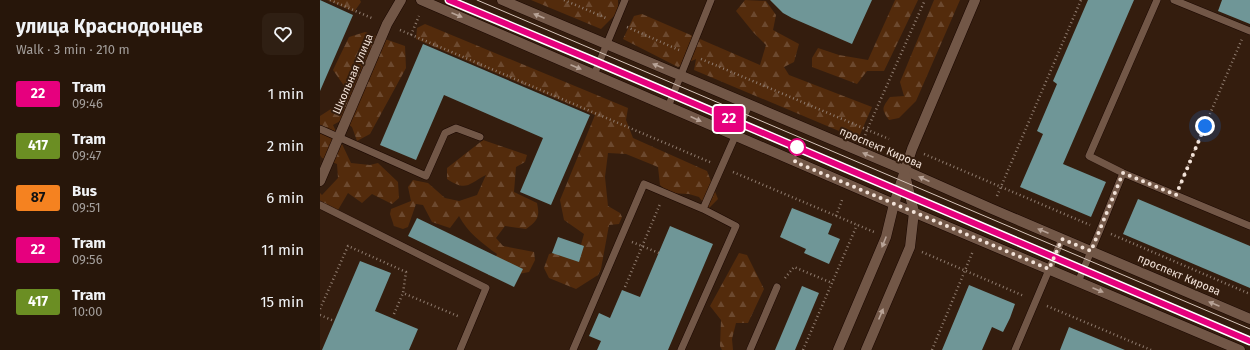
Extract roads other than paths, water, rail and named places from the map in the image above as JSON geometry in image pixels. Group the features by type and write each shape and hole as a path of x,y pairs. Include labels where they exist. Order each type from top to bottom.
{"street":[{"name":"Школьная улица","path":"320,181 387,24 401,0"},
{"path":"421,0 894,204 1240,350"},
{"name":"проспект Кирова","path":"502,0 904,170 1250,319"},
{"path":"838,350 886,237 904,170 912,149 975,0"},
{"path":"866,350 910,247 914,212 904,170"}],"lane":[{"path":"594,75 625,0"},
{"path":"668,107 712,0"},
{"path":"1157,0 1089,156 1123,173 1250,226"},
{"path":"1174,0 1248,30"},
{"path":"703,209 749,105"},
{"path":"320,129 426,176 445,133 456,128 480,137"},
{"path":"1078,282 1123,173"},
{"path":"573,350 644,184 703,209 736,226 681,350"},
{"path":"320,205 486,288 460,350"},
{"path":"1015,350 1062,239"},
{"path":"750,350 777,287"}],"tram line":[{"path":"449,0 1250,341"},
{"name":"22","path":"449,0 1250,341"},
{"path":"477,0 1250,329"}]}
